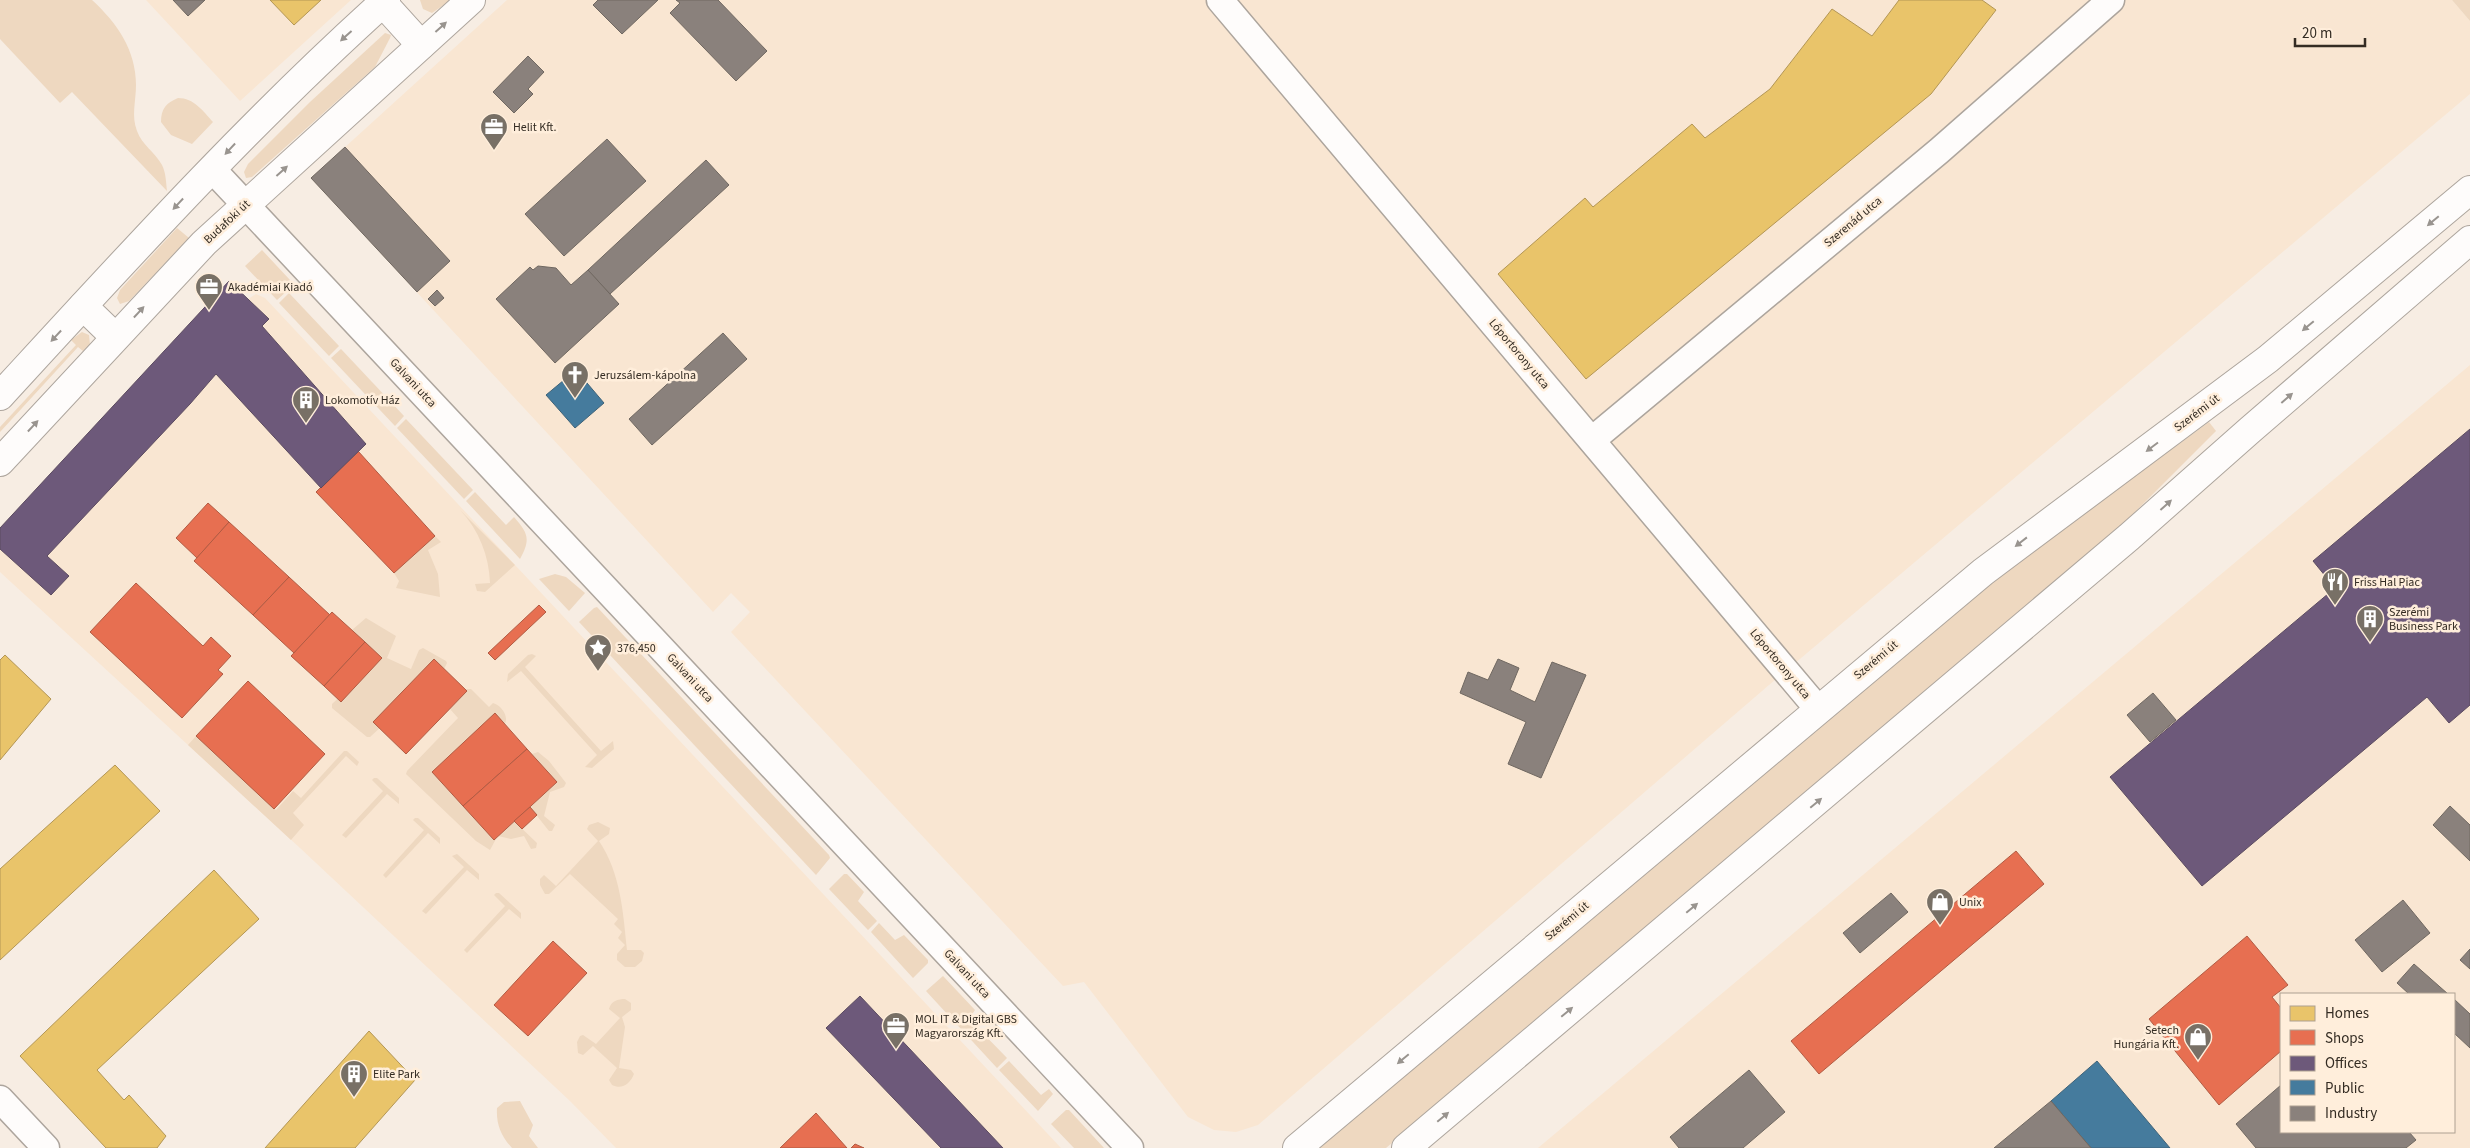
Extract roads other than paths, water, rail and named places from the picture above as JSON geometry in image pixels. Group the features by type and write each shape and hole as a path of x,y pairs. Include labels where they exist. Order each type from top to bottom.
{"main road":[{"name":"Budafoki út","path":"0,462 204,243 472,0"},
{"path":"0,396 212,169 307,72 384,2 421,45"},
{"name":"Szerémi út","path":"1297,1148 1818,709 2029,536 2145,453 2268,359 2470,190"},
{"path":"1406,1148 2129,537 2470,240"},
{"path":"83,306 116,337"}],"street":[{"name":"Lőportorony utca","path":"1220,0 1818,709"},
{"name":"Szerenád utca","path":"1592,440 1931,157 2111,0"},
{"name":"Galvani utca","path":"212,169 1130,1148"},
{"path":"0,1099 46,1148"},
{"name":"Galvani utca","path":"1106,1123 1120,1148"},
{"name":"Galvani utca","path":"1106,1123 1139,1148"}],"place":[{"name":"Helit Kft.","path":"494,151"},
{"name":"Akadémiai Kiadó","path":"209,311"},
{"name":"Jeruzsálem-kápolna","path":"575,399"},
{"name":"Lokomotív Ház","path":"306,424"},
{"name":"Friss Hal Piac","path":"2335,606"},
{"name":"Szerémi Business Park","path":"2370,643"},
{"name":"376,450","path":"598,672"},
{"name":"Unix","path":"1940,926"},
{"name":"MOL IT & Digital GBS Magyarország Kft.","path":"896,1050"},
{"name":"Setech Hungária Kft.","path":"2198,1061"},
{"name":"Elite Park","path":"354,1098"}]}
